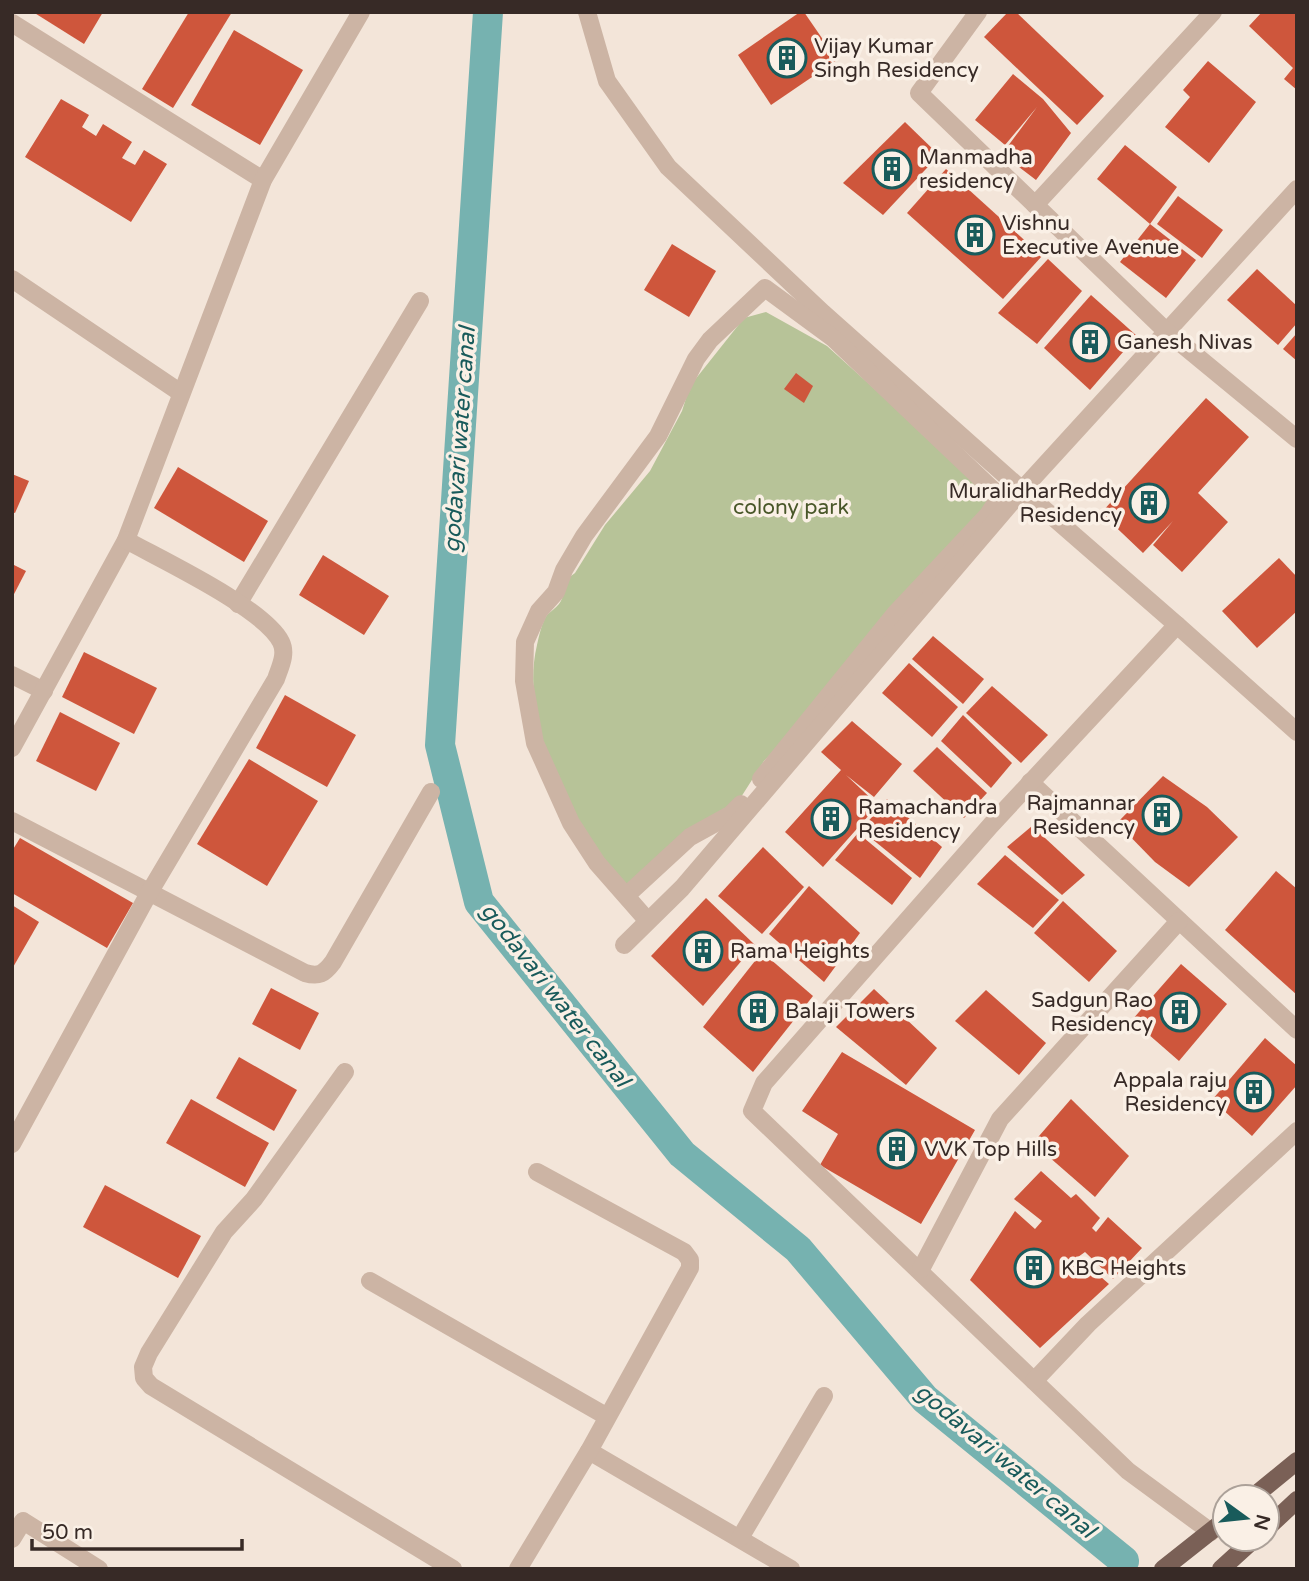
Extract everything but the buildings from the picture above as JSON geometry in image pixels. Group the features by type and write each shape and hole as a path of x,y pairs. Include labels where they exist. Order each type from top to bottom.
{"main road":[{"path":"1270,1483 1297,1461"},
{"path":"1281,1515 1297,1500"},
{"path":"1163,1569 1211,1532"},
{"path":"1221,1569 1239,1553"}],"street":[{"path":"12,748 126,540 264,180 361,12"},
{"path":"587,12 607,81 668,167 823,313 1297,732"},
{"path":"978,12 919,93 1166,331 1297,439"},
{"path":"1034,205 1213,12"},
{"path":"12,23 264,180"},
{"path":"624,945 682,888 1022,490 1297,189"},
{"path":"12,279 181,393"},
{"path":"627,895 690,837 730,816 895,614 997,501 994,491 833,338 765,288 710,340 696,359 658,436 584,536 564,570 556,592 539,611 525,642 524,681 536,743 571,823 597,863 647,920"},
{"path":"238,604 420,301"},
{"path":"12,1144 149,893 276,679 284,653 281,642 270,629 238,604 126,540"},
{"path":"1177,625 1030,782 764,1083 752,1111 815,1175 920,1269 1128,1471 1211,1532"},
{"path":"12,676 44,691"},
{"path":"1030,782 1297,1030"},
{"path":"12,821 304,973 317,976 325,972 333,962 431,792"},
{"path":"920,1269 1000,1119 1179,920"},
{"path":"345,1072 254,1199 223,1232 149,1353 143,1367 144,1378 453,1569"},
{"path":"1034,1381 1088,1324 1297,1131"},
{"path":"518,1569 589,1451 690,1268 690,1260 684,1252 537,1172"},
{"path":"370,1281 606,1416"},
{"path":"740,1538 824,1396"},
{"path":"589,1451 791,1569"},
{"path":"12,1539 18,1518 99,1569"}],"green space":[{"name":"colony park","path":"766,312 827,346 993,496 832,689 764,761 736,805 627,888 587,838 555,775 535,708 533,676 537,645 542,625 547,615 561,601 567,579 575,573 605,525 650,471 682,411 690,386 744,318"}],"waterway":[{"name":"godavari water canal","path":"488,12 440,745 479,902 682,1154 798,1249 925,1399 1124,1561"}],"place":[{"name":"Vijay Kumar Singh Residency","path":"787,58"},
{"name":"Manmadha residency","path":"892,169"},
{"name":"Vishnu Executive Avenue","path":"975,235"},
{"name":"Ganesh Nivas","path":"1090,342"},
{"name":"MuralidharReddy Residency","path":"1149,503"},
{"name":"Rajmannar Residency","path":"1162,815"},
{"name":"Ramachandra Residency","path":"831,819"},
{"name":"Rama Heights","path":"703,951"},
{"name":"Balaji Towers","path":"758,1011"},
{"name":"Sadgun Rao Residency","path":"1180,1012"},
{"name":"Appala raju Residency","path":"1254,1092"},
{"name":"VVK Top Hills","path":"897,1149"},
{"name":"KBC Heights","path":"1034,1268"}]}
